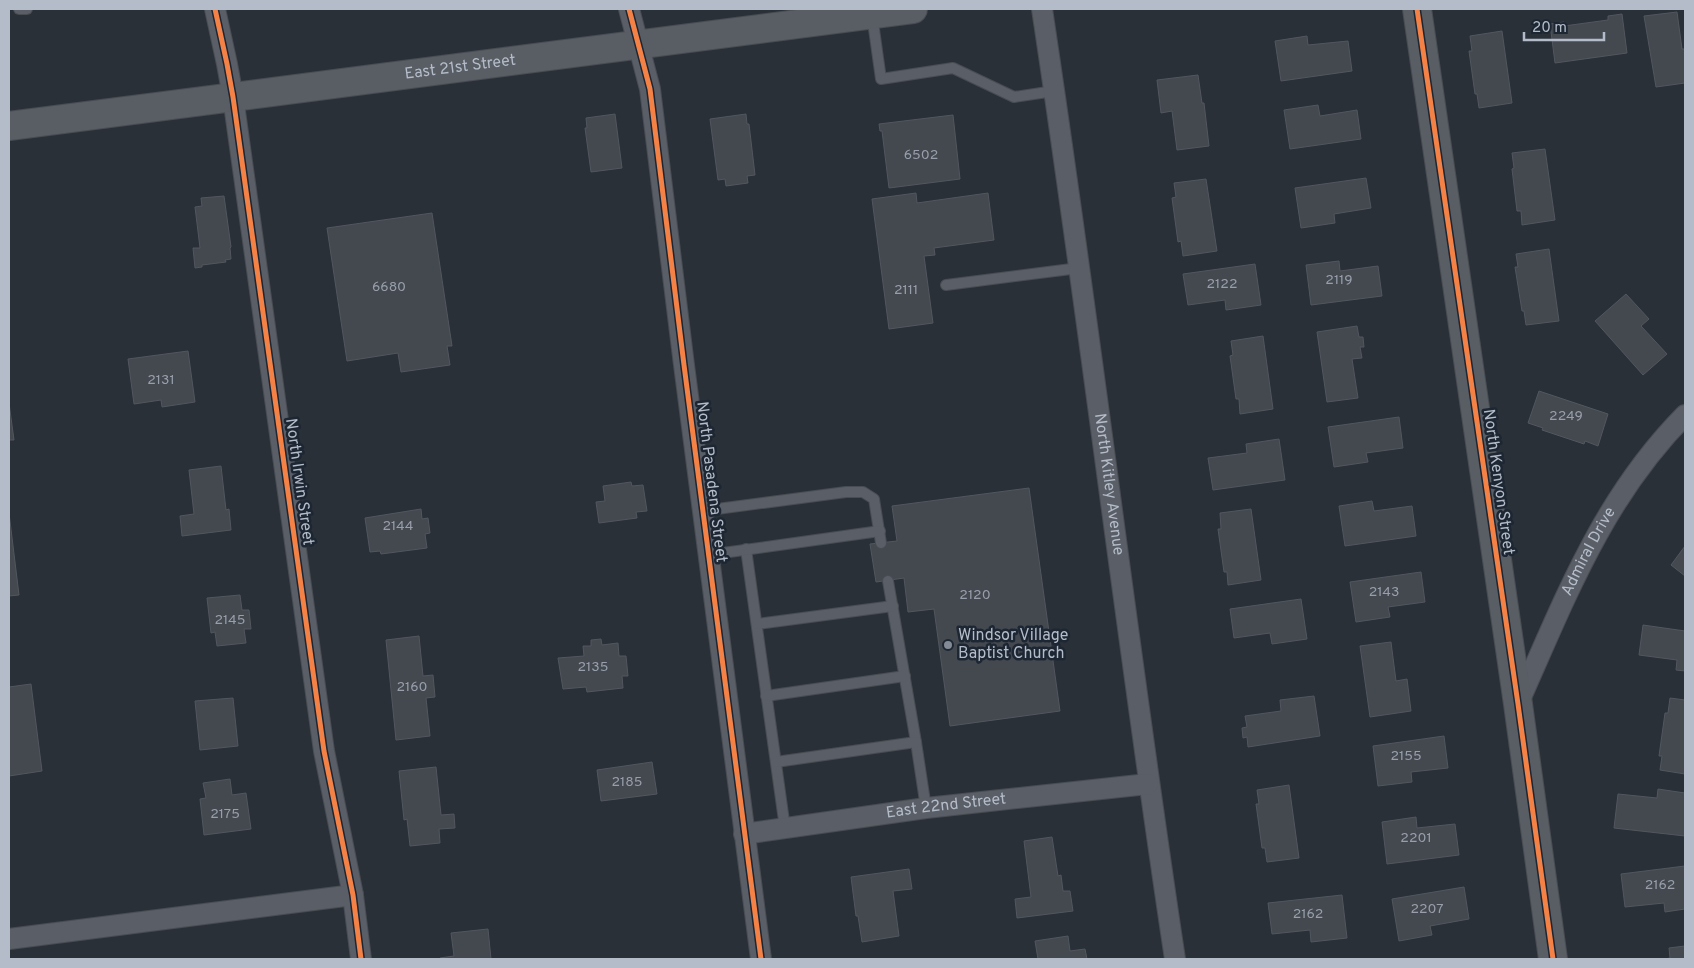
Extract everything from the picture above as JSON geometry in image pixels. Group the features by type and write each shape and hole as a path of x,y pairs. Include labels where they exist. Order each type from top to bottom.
{"street":[{"name":"North Irwin Street","path":"215,9 233,97 324,751 353,895 361,959"},
{"name":"North Pasadena Street","path":"629,9 650,89 702,511 761,959"},
{"name":"East 21st Street","path":"9,126 638,45 860,13 913,9"},
{"name":"North Kitley Avenue","path":"1042,9 1080,268 1148,784 1174,959"},
{"name":"North Kenyon Street","path":"1416,9 1518,704 1553,959"},
{"name":"Admiral Drive","path":"1518,704 1596,533 1639,468 1685,415"},
{"name":"East 22nd Street","path":"744,834 926,808 1148,784"},
{"path":"9,939 353,895"}],"lane":[{"path":"20,9 27,9"},
{"path":"860,13 881,79 953,68 1014,97 1054,91"},
{"path":"946,285 1080,268"},
{"path":"702,511 846,492 863,492 874,499 881,543"},
{"path":"708,555 880,531"},
{"path":"746,549 785,828"},
{"path":"888,581 926,808"},
{"path":"757,624 893,606"},
{"path":"766,696 905,676"},
{"path":"776,762 916,742"}],"building":[{"path":"1677,12 1682,49 1685,49 1685,83 1656,87 1644,16"},
{"path":"1622,14 1627,53 1555,63 1550,24 1564,22 1564,26 1608,20 1608,16"},
{"path":"1502,31 1512,103 1479,108 1477,94 1475,94 1469,51 1472,51 1470,36"},
{"path":"1307,36 1308,45 1348,41 1352,71 1281,81 1275,41"},
{"path":"1198,75 1202,103 1204,103 1209,146 1177,150 1172,111 1161,113 1157,80"},
{"path":"1318,105 1320,116 1357,110 1361,139 1290,149 1284,110"},
{"path":"615,114 622,168 591,172 585,128 587,128 586,118"},
{"path":"746,114 747,124 749,124 755,175 747,176 748,183 726,186 725,179 718,180 710,119"},
{"path":"953,115 960,179 889,188 882,131 880,131 879,124"},
{"path":"1545,149 1555,220 1522,225 1521,211 1517,211 1512,153"},
{"path":"1366,178 1371,208 1334,214 1335,223 1301,228 1295,188"},
{"path":"1206,179 1217,251 1183,256 1181,241 1178,242 1172,198 1176,197 1174,183"},
{"path":"916,193 917,203 988,193 994,240 934,248 935,255 924,256 933,323 889,329 872,199"},
{"path":"224,196 231,259 225,260 226,262 202,265 202,267 195,268 193,248 200,248 195,207 202,206 201,198"},
{"path":"432,213 452,346 447,346 450,365 401,372 398,353 347,361 327,228"},
{"path":"1549,249 1559,321 1526,325 1515,267 1518,267 1516,254"},
{"path":"1339,261 1340,271 1378,266 1382,296 1311,305 1306,265"},
{"path":"1255,264 1261,305 1226,310 1225,300 1188,305 1183,274"},
{"path":"1626,294 1649,319 1641,326 1667,354 1643,375 1595,321"},
{"path":"1357,326 1359,337 1363,337 1364,347 1360,347 1362,358 1352,359 1358,398 1327,402 1317,332"},
{"path":"1263,336 1273,409 1240,414 1239,399 1236,399 1230,356 1233,355 1231,341"},
{"path":"188,351 195,402 162,407 161,400 134,404 128,359"},
{"path":"1539,391 1608,414 1598,446 1585,441 1584,444 1542,430 1543,428 1528,423"},
{"path":"9,403 14,440 9,440"},
{"path":"1399,417 1403,448 1366,453 1368,462 1334,467 1328,427"},
{"path":"1279,439 1285,480 1213,490 1208,458 1247,453 1246,444"},
{"path":"221,466 226,510 229,509 231,530 182,536 180,516 194,514 189,470"},
{"path":"631,482 632,486 643,485 647,511 636,512 637,518 599,523 596,502 605,501 603,486"},
{"path":"1029,488 1060,711 950,726 934,609 908,612 904,578 876,582 870,544 897,541 892,506"},
{"path":"1372,501 1374,511 1412,506 1416,536 1345,546 1339,506"},
{"path":"421,509 422,519 428,518 430,533 425,534 427,548 381,554 380,551 370,552 365,518"},
{"path":"1251,509 1261,580 1228,585 1227,572 1224,572 1218,529 1221,529 1220,513"},
{"path":"9,513 19,595 9,596"},
{"path":"1685,546 1685,576 1671,565"},
{"path":"1421,572 1425,602 1388,607 1390,617 1356,622 1350,582"},
{"path":"240,595 242,610 249,610 251,629 244,629 246,643 217,646 215,632 211,633 207,598"},
{"path":"1301,599 1307,639 1272,644 1270,633 1234,638 1230,609"},
{"path":"1643,625 1685,631 1685,671 1676,670 1677,660 1639,655"},
{"path":"419,636 423,676 433,675 435,697 426,698 430,736 396,740 386,640"},
{"path":"601,639 602,645 618,643 619,656 626,656 628,676 622,676 623,688 587,692 586,687 563,689 558,658 584,656 583,646 591,646 591,640"},
{"path":"1391,642 1396,681 1407,679 1411,711 1370,717 1360,646"},
{"path":"31,684 42,771 9,776 9,687"},
{"path":"1314,696 1320,736 1248,747 1247,737 1243,738 1242,728 1247,727 1245,716 1281,711 1280,700"},
{"path":"233,698 238,746 200,750 195,701"},
{"path":"1670,698 1685,700 1685,774 1660,770 1662,756 1659,756 1665,713 1668,713"},
{"path":"1444,736 1448,768 1411,772 1412,782 1378,786 1373,746"},
{"path":"652,762 657,794 601,801 597,770"},
{"path":"436,767 441,815 454,814 455,828 439,829 440,843 410,846 407,819 404,820 399,771"},
{"path":"230,779 232,795 246,793 251,829 204,835 200,799 206,798 203,783"},
{"path":"1289,785 1299,858 1267,862 1265,848 1262,848 1256,804 1259,804 1257,790"},
{"path":"1658,789 1685,793 1685,836 1614,828 1618,794 1657,798"},
{"path":"1416,817 1417,828 1455,824 1459,855 1387,864 1382,822"},
{"path":"1052,837 1058,876 1061,875 1063,891 1070,891 1073,911 1017,918 1015,899 1031,897 1024,841"},
{"path":"1685,866 1685,909 1665,912 1664,903 1625,907 1621,874"},
{"path":"909,869 912,889 893,891 899,936 862,942 858,916 856,916 851,877"},
{"path":"1464,887 1469,919 1430,926 1432,935 1399,941 1392,899"},
{"path":"1342,895 1347,938 1311,942 1310,930 1272,934 1268,903"},
{"path":"488,929 491,959 440,959 454,956 451,933"},
{"path":"1068,936 1070,951 1085,949 1087,959 1038,959 1035,941"},
{"path":"1685,946 1685,959 1665,959 1670,958 1669,948"}],"cycle path":[{"path":"215,9 233,97 324,751 353,895 361,959"},
{"path":"629,9 650,89 761,959"},
{"path":"1417,9 1553,959"}],"place":[{"name":"Windsor Village Baptist Church","path":"948,645"}]}
